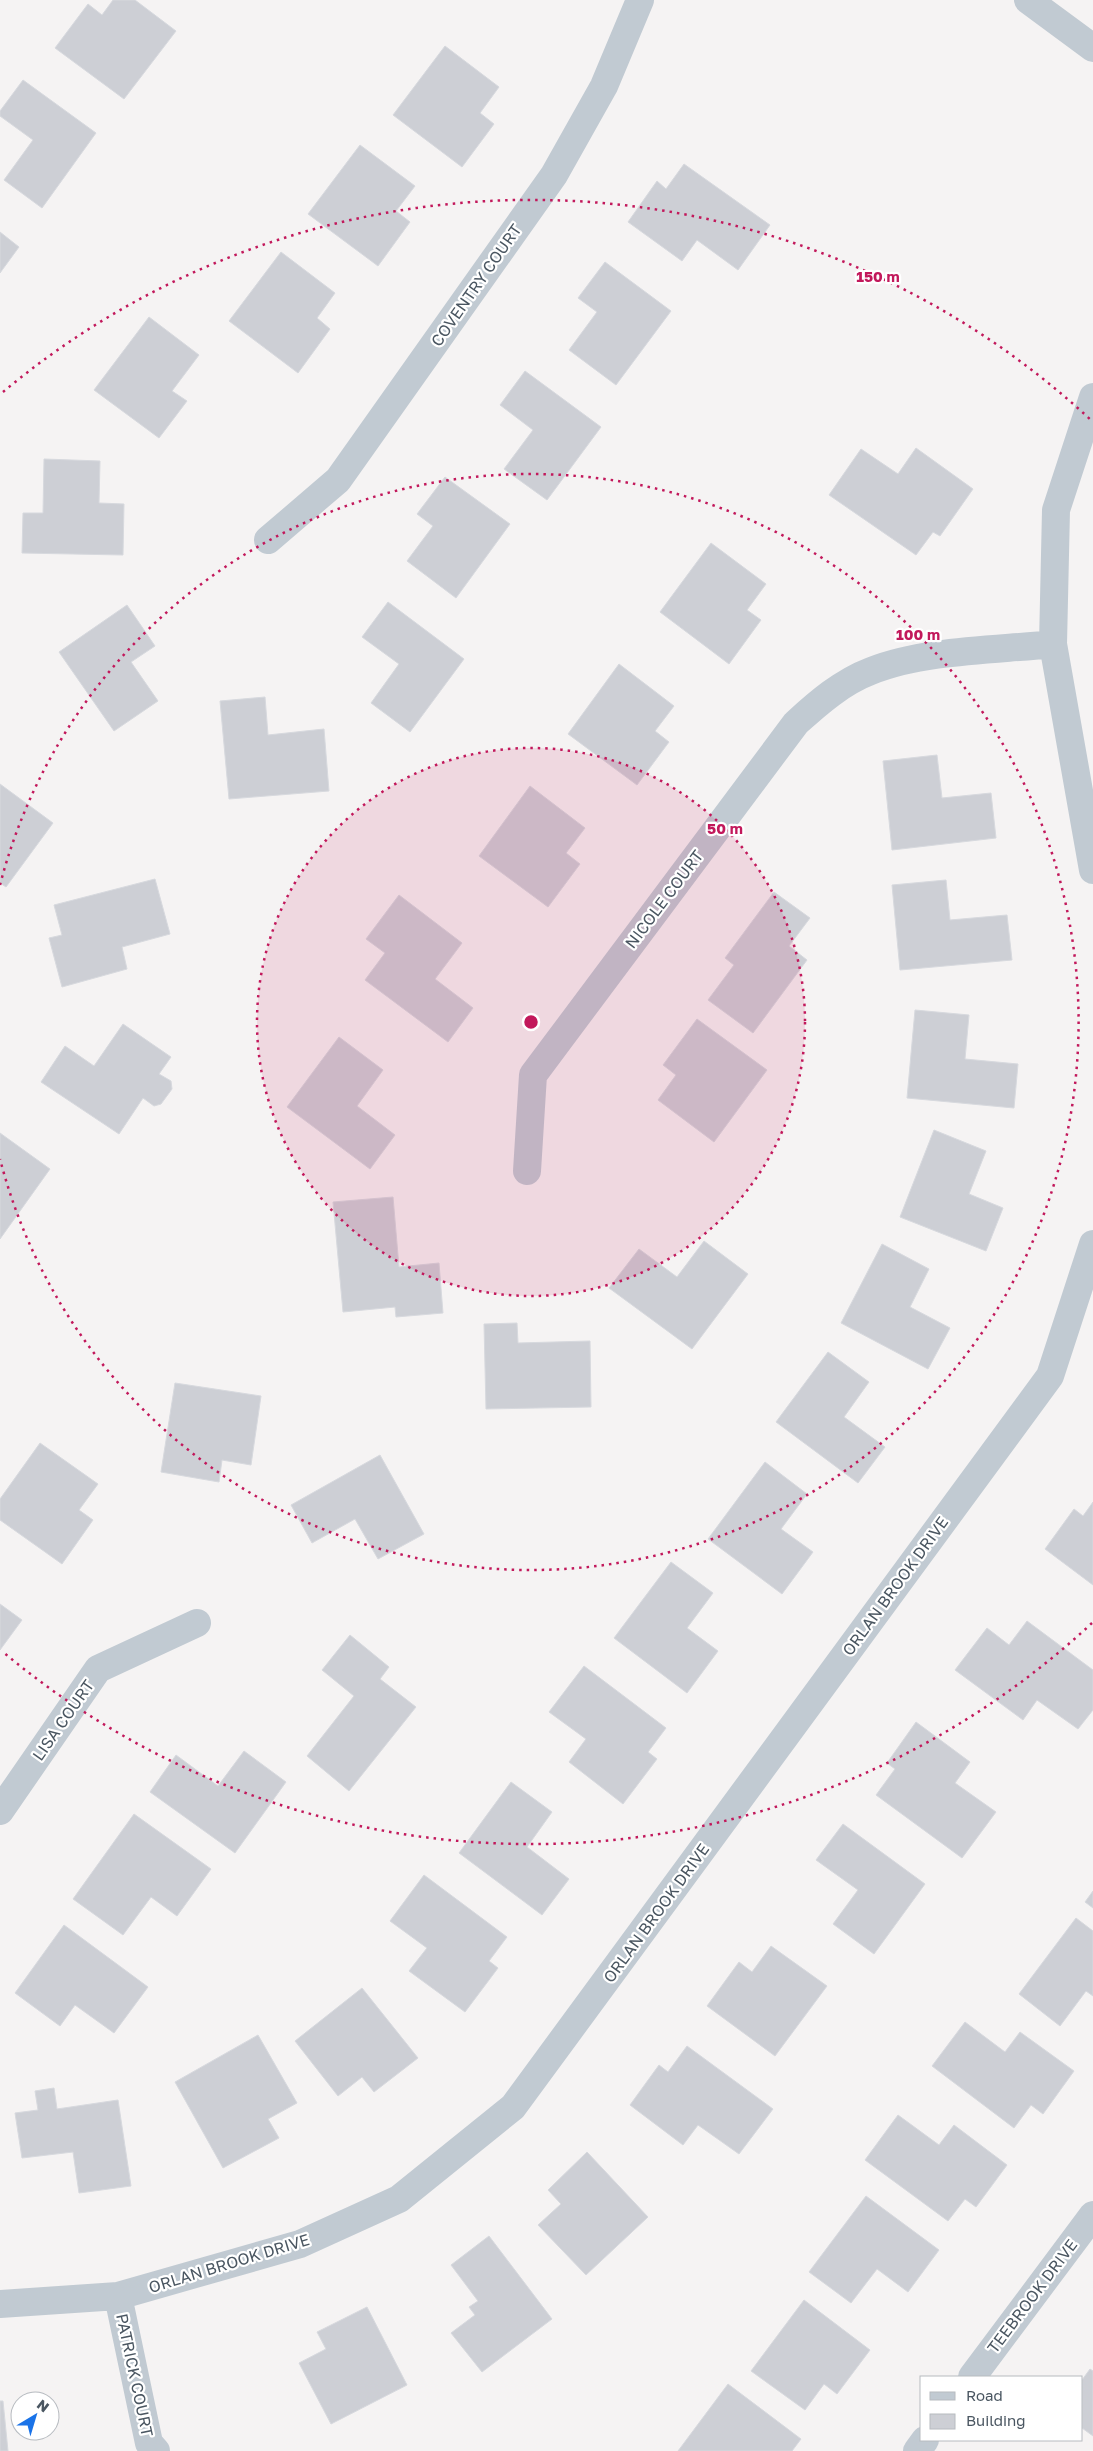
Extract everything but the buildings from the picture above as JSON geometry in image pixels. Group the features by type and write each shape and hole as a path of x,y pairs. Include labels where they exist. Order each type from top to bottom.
{"street":[{"name":"COVENTRY COURT","path":"268,540 338,480 554,175 604,86 640,0"},
{"path":"1028,0 1093,48"},
{"path":"1093,397 1056,510 1053,644 1091,843 1093,870"},
{"name":"NICOLE COURT","path":"527,1171 533,1075 796,723 829,694 870,671 925,657 1053,644"},
{"name":"ORLAN BROOK DRIVE","path":"0,2304 118,2296 300,2244 399,2199 514,2107 1050,1376 1093,1244"},
{"name":"LISA COURT","path":"0,1811 98,1669 198,1623"},
{"name":"TEEBROOK DRIVE","path":"973,2376 1093,2215"},
{"name":"PATRICK COURT","path":"118,2296 149,2443 156,2451"}]}
